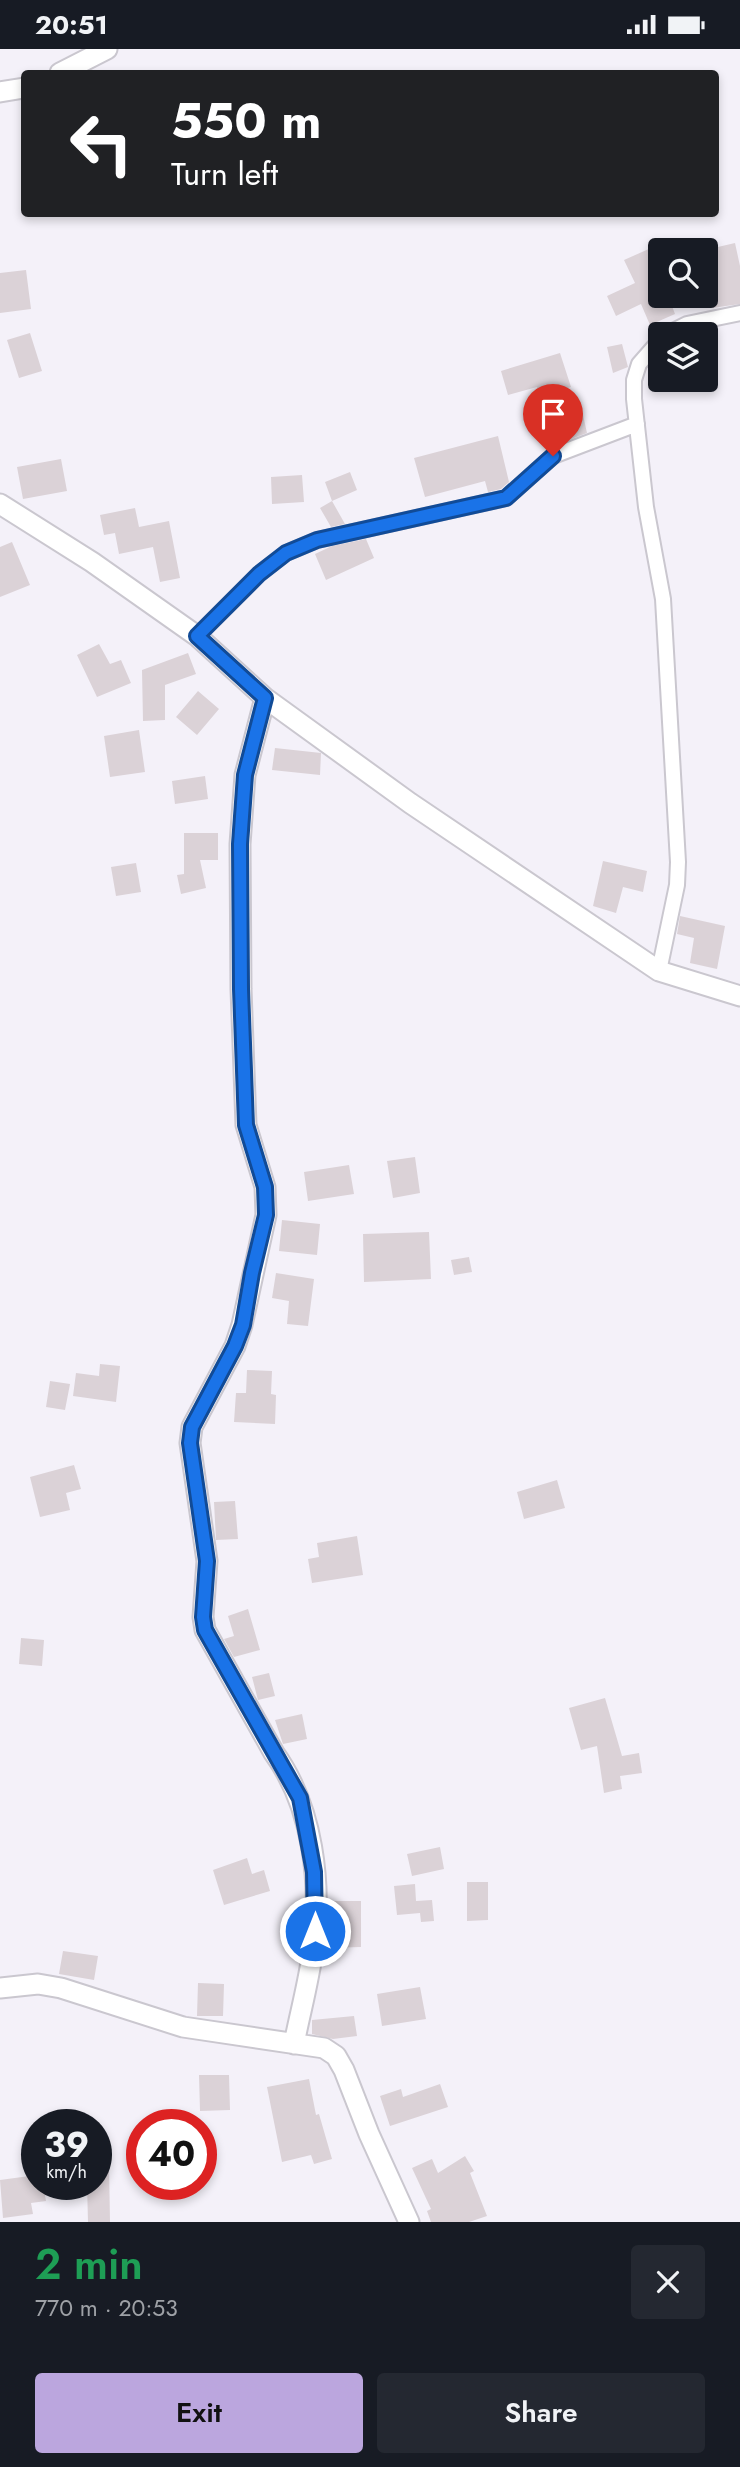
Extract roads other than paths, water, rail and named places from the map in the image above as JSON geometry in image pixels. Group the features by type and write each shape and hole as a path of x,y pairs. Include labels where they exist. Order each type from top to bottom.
{"street":[{"path":"66,70 107,49"},
{"path":"0,92 21,88"},
{"path":"697,322 740,313"},
{"path":"648,356 636,372 634,399 646,507 663,599 678,862 677,885 659,971"},
{"path":"197,636 259,574 286,553 317,540 506,498 553,456 637,424"},
{"path":"0,504 92,562 197,636 265,698 410,803 659,971 740,996"},
{"path":"265,698 245,775 240,844 246,1125 265,1187 266,1215 243,1325 235,1346 192,1427 190,1443 207,1561 203,1617 205,1630 287,1772 300,1798 307,1823 316,1914 313,1949 294,2044"},
{"path":"0,1988 38,1984 61,1988 183,2027 324,2048 336,2056 344,2070 369,2134 409,2222"}]}
